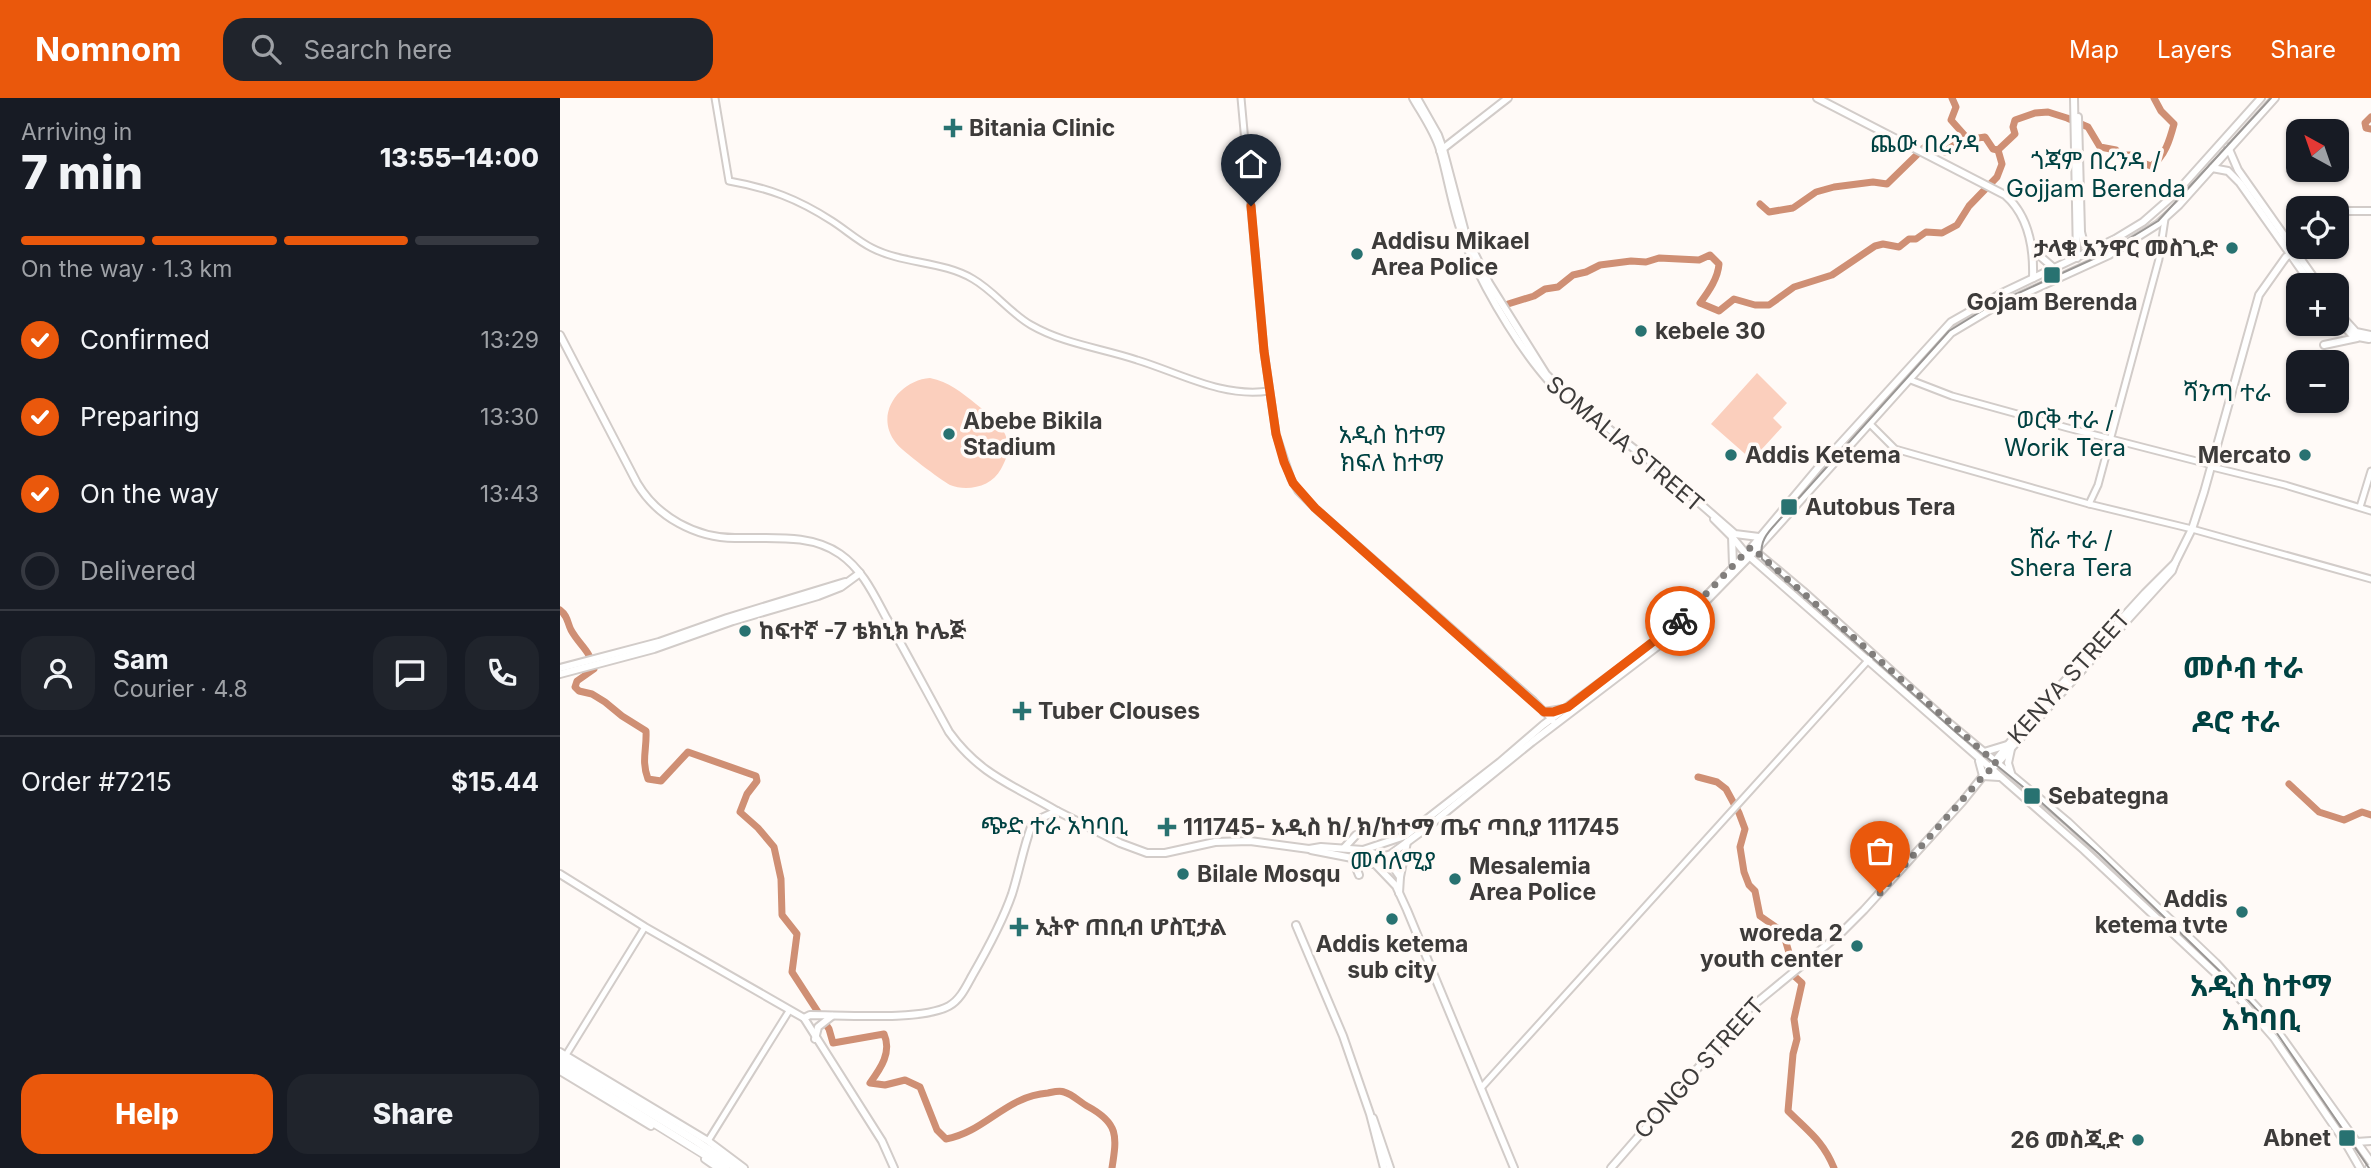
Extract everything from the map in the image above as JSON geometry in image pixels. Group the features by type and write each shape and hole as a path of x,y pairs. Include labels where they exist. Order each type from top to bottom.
{"highway":[{"path":"561,1061 726,1168"},
{"path":"561,1061 696,1141 736,1168"}],"main road":[{"path":"1415,98 1438,135 1466,236 1489,283 1546,374 1570,398 1666,474 1735,534 1760,540"},
{"path":"1442,150 1508,98"},
{"path":"1816,98 2007,196 2017,208 2034,251 2033,278"},
{"path":"2076,98 2077,258"},
{"path":"560,335 643,493 662,513 685,527 711,536 792,539 822,546 840,555 860,573 949,732 963,751 987,772 1108,838 1147,853 1166,853 1215,842 1251,841 1353,858 1376,859 1386,857 1543,725 1554,722 1568,707 1670,630 1694,608 1750,552 1904,372 1951,322 1991,299 2119,237 2151,215 2175,194 2261,98"},
{"path":"1760,540 1908,379 1966,322 2109,255 2165,219 2275,98"},
{"path":"2235,127 2244,133"},
{"path":"2225,139 2238,170 2286,241"},
{"name":"SOMALIA STREET","path":"1442,150 1463,237 1496,305 1538,369 1568,400 1661,474 1764,564 1803,591 1870,658 1980,754 1996,762 2078,831 2244,992 2281,1035 2370,1166"},
{"path":"2076,166 2081,235 2091,251"},
{"path":"2212,168 2228,171 2240,183 2286,242"},
{"path":"2349,211 2371,211"},
{"path":"2034,251 2055,269"},
{"path":"2192,529 2259,295 2264,284 2286,259"},
{"path":"2299,259 2310,273"},
{"path":"2349,327 2355,335"},
{"path":"2349,330 2355,335"},
{"path":"2325,345 2355,335 2371,337"},
{"name":"CONGO STREET","path":"1611,1168 1738,1020 1851,923 2172,571 2192,529"},
{"path":"1733,537 1737,565"},
{"path":"1363,850 1406,839 1554,722 1675,633 1737,565 1764,564 1760,540"},
{"path":"560,668 596,661 660,642 845,582 860,573"},
{"path":"560,674 584,664"},
{"path":"1543,725 1542,710 1553,712 1568,707"},
{"path":"2012,775 2008,763 2009,747 1980,754 1987,772 2001,777 2111,874 2226,983 2274,1038 2360,1168"},
{"path":"560,874 789,1011 807,1016 828,1017 936,1010 955,1002 1002,920 1013,892 1031,827 1037,820 1057,811"},
{"path":"1344,848 1356,835"},
{"path":"1399,893 1406,839"},
{"path":"1309,849 1344,848 1386,857 1400,877"},
{"path":"1353,858 1364,864 1375,864 1399,893 1514,1168"},
{"path":"1353,858 1359,875"},
{"path":"1384,1168 1370,1114 1343,1037 1297,924 1345,1036 1390,1168"},
{"path":"807,1016 815,1038 882,1141 894,1168"},
{"path":"815,1038 818,1027 828,1017"},
{"path":"561,1061 708,1141 744,1168"},
{"path":"561,1061 718,1168"},
{"path":"1370,1114 1375,1122"},
{"path":"2356,1142 2371,1141"}],"street":[{"path":"715,98 729,181 785,195 881,252 972,278 1028,324 1076,345 1131,358 1225,389 1269,391"},
{"path":"1241,98 1269,391 1284,462 1298,491 1554,722"},
{"path":"2089,504 2098,485 2160,259 2165,219"},
{"path":"1908,379 1952,396 2371,510"},
{"path":"1868,423 1895,449 2371,579"},
{"path":"2360,507 2371,471"},
{"path":"1481,1088 1870,658"},
{"path":"561,1061 645,927"},
{"path":"708,1141 789,1011"}],"shaded area":[{"path":"1757,373 1787,403 1773,418 1782,427 1752,460 1711,424"},
{"name":"Abebe Bikila Stadium","path":"930,378 960,392 992,417 1004,432 1008,448 1006,458 998,474 986,483 966,488 950,485 906,452 896,443 890,432 887,421 893,400 909,385"}],"waterway":[{"path":"1952,98 1956,107 1951,120 1967,138"},
{"path":"1760,204 1769,212 1793,208 1816,192 1834,187 1873,182 1887,184 1928,144 1945,152 1969,139 1985,137 1993,149 1998,150 2015,134 2015,120 2035,113 2048,112 2088,127 2100,147 2116,150 2119,155 2130,155 2135,160 2151,166 2163,153 2174,124 2161,111 2154,98"},
{"path":"2371,117 2365,123 2366,128 2371,129"},
{"path":"1508,304 1534,296 1545,289 1558,287 1573,275 1600,265 1646,262 1659,258 1699,260 1710,255 1719,264 1717,274 1700,303 1719,311 1734,299 1755,305 1769,305 1794,287 1832,275 1875,246 1883,244 1899,247 1909,239 1916,239 1926,232 1942,233 1957,225 1969,206 1997,177 2002,164 1998,150"},
{"path":"560,610 594,669 577,681 575,687 605,702 646,731 645,760 648,779 661,781 688,752 756,776 757,781 747,794 740,812 774,847 781,879 782,915 797,934 792,972 829,1029 833,1043 884,1034 886,1053 870,1083 885,1085 905,1080 920,1087 937,1130 946,1139 972,1129 1020,1100 1054,1092 1067,1093 1097,1112 1110,1125 1115,1139 1112,1168"},
{"path":"1698,777 1717,782 1726,789 1739,813 1745,829 1740,847 1744,872 1749,885 1755,891 1760,916 1783,932 1792,963 1792,974 1802,983 1794,1019 1797,1039 1793,1054 1788,1111 1820,1144 1834,1168"},
{"path":"2289,784 2319,812 2344,820 2362,812 2371,815"}],"tram line":[{"path":"2271,98 2158,221 2104,254 1988,307 1949,331 1769,532 1763,542 1761,554 1762,559 1958,734 2033,795 2099,854 2229,980 2272,1026 2369,1168"}],"way so far":[{"path":"1680,621 1751,547 1997,764 1985,774 1880,893"}],"place":[{"name":"Bitania Clinic","path":"953,128"},
{"name":"ታላቁ አንዋር መስጊድ","path":"2232,248"},
{"name":"Addisu Mikael Area Police","path":"1357,254"},
{"name":"Gojam Berenda","path":"2052,275"},
{"name":"kebele 30","path":"1641,331"},
{"name":"Abebe Bikila Stadium","path":"949,434"},
{"name":"Addis Ketema","path":"1731,455"},
{"name":"Mercato","path":"2305,455"},
{"name":"Autobus Tera","path":"1789,507"},
{"name":"ከፍተኛ -7 ቴክኒክ ኮሌጅ","path":"745,631"},
{"name":"Tuber Clouses","path":"1022,711"},
{"name":"Sebategna","path":"2032,796"},
{"name":"111745- አዲስ ከ/ ክ/ከተማ ጤና ጣቢያ 111745","path":"1167,827"},
{"name":"Bilale Mosqu","path":"1183,874"},
{"name":"Mesalemia Area Police","path":"1455,879"},
{"name":"Addis ketema tvte","path":"2242,912"},
{"name":"Addis ketema sub city","path":"1392,919"},
{"name":"ኢትዮ ጠቢብ ሆስፒታል","path":"1019,927"},
{"name":"woreda 2 youth center","path":"1857,946"},
{"name":"Abnet","path":"2347,1138"},
{"name":"26 መስጂድ","path":"2138,1140"}],"district":[{"name":"ጨው በረንዳ","path":"1925,143"},
{"name":"ጎጃም በረንዳ / Gojjam Berenda","path":"2096,174"},
{"name":"ሻንጣ ተራ","path":"2227,392"},
{"name":"ወርቅ ተራ / Worik Tera","path":"2065,433"},
{"name":"አዲስ ከተማ ክፍለ ከተማ","path":"1392,448"},
{"name":"ሸራ ተራ / Shera Tera","path":"2071,553"},
{"name":"መሶብ ተራ","path":"2243,667"},
{"name":"ዶሮ ተራ","path":"2236,721"},
{"name":"ጭድ ተራ አካባቢ","path":"1054,825"},
{"name":"መሳለሚያ","path":"1393,860"},
{"name":"አዲስ ከተማ አካባቢ","path":"2261,1002"}],"route":[{"path":"1251,206 1264,351 1276,434 1287,472 1298,491 1315,508 1544,712 1568,707 1580,699 1680,621"}]}
